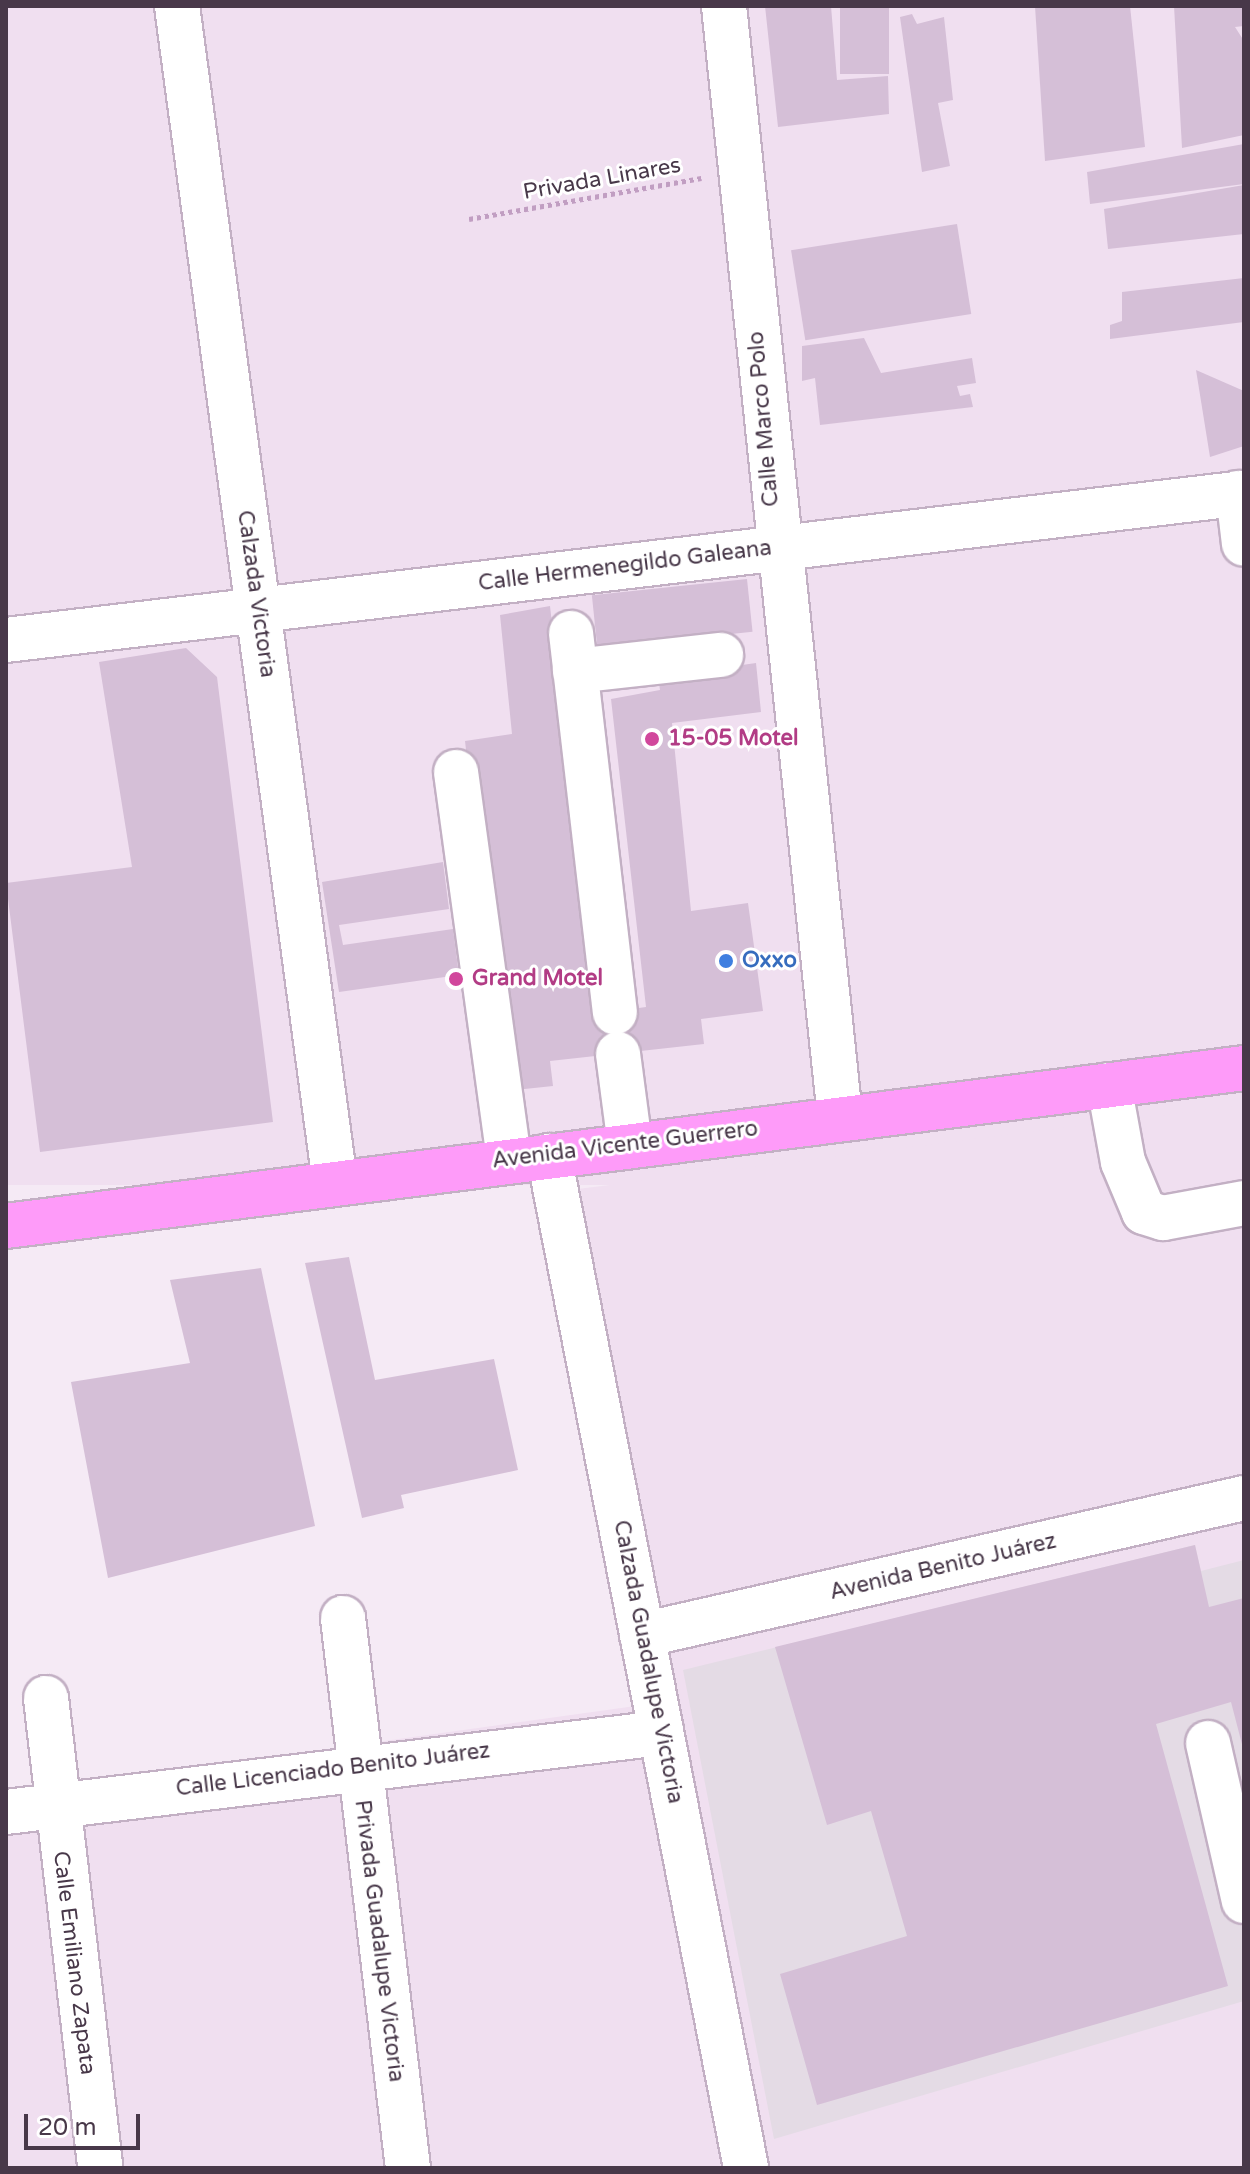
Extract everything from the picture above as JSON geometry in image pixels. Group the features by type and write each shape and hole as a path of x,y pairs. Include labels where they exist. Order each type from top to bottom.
{"main road":[{"name":"Avenida Vicente Guerrero","path":"6,1226 1244,1068"}],"street":[{"name":"Calzada Victoria","path":"177,6 335,1182"},
{"name":"Calle Marco Polo","path":"724,6 776,548 840,1118"},
{"name":"Calle Hermenegildo Galeana","path":"6,640 1241,493"},
{"path":"1241,493 1244,544"},
{"path":"630,1145 573,652 721,655"},
{"name":"Calzada Guadalupe Victoria","path":"456,772 529,1158 642,1635 746,2168"},
{"path":"1109,1085 1123,1162 1144,1212 1163,1218 1244,1203"},
{"name":"Avenida Benito Juárez","path":"642,1635 1244,1498"},
{"name":"Privada Guadalupe Victoria","path":"343,1618 356,1764 408,2168"},
{"name":"Calle Emiliano Zapata","path":"46,1698 54,1806 100,2168"},
{"name":"Calle Licenciado Benito Juárez","path":"6,1812 356,1764 661,1733"},
{"path":"1208,1743 1244,1901"}],"path":[{"name":"Privada Linares","path":"469,219 741,171"}],"shaded area":[{"path":"6,6 1244,6 1244,1185 6,1185"},
{"path":"1244,1105 1244,2168 770,2168 578,1189"},
{"path":"1195,1545 1201,1571 1244,1560 1244,2001 774,2139 683,1670"},
{"path":"657,1703 749,2168 6,2168 6,1794"}],"building":[{"path":"765,6 831,6 837,80 888,76 889,114 778,127"},
{"path":"840,6 889,6 889,74 840,74"},
{"path":"1035,6 1130,6 1145,147 1045,161"},
{"path":"1174,6 1244,6 1244,26 1235,27 1244,41 1244,135 1182,148"},
{"path":"912,14 917,24 944,17 953,100 938,103 950,166 922,172 900,17"},
{"path":"1244,144 1244,184 1090,204 1087,172"},
{"path":"1244,185 1244,234 1108,249 1104,209"},
{"path":"957,224 971,314 805,340 791,250"},
{"path":"1244,278 1244,322 1110,339 1110,325 1122,321 1122,292"},
{"path":"864,338 881,373 972,358 976,383 957,386 960,396 970,394 973,407 820,425 815,378 802,381 802,346"},
{"path":"1196,370 1244,391 1244,446 1210,457"},
{"path":"747,579 753,632 597,648 592,595"},
{"path":"550,606 596,1014 646,1007 611,699 660,690 658,677 756,663 761,712 672,723 691,911 748,903 763,1011 701,1019 704,1044 550,1061 553,1086 505,1091 465,741 512,734 500,615"},
{"path":"186,648 217,677 273,1122 40,1152 6,883 132,867 99,662"},
{"path":"443,862 449,909 339,925 343,945 453,929 459,975 339,992 322,882"},
{"path":"349,1257 375,1380 494,1359 518,1470 401,1495 404,1508 362,1518 305,1263"},
{"path":"261,1268 315,1526 108,1578 71,1382 190,1363 170,1280"},
{"path":"1195,1545 1209,1607 1244,1598 1244,1752 1231,1702 1156,1724 1228,1986 817,2105 780,1974 907,1936 871,1811 827,1825 775,1647"}],"place":[{"name":"15-05 Motel","path":"652,739"},
{"name":"Oxxo","path":"726,961"},
{"name":"Grand Motel","path":"456,979"}]}
